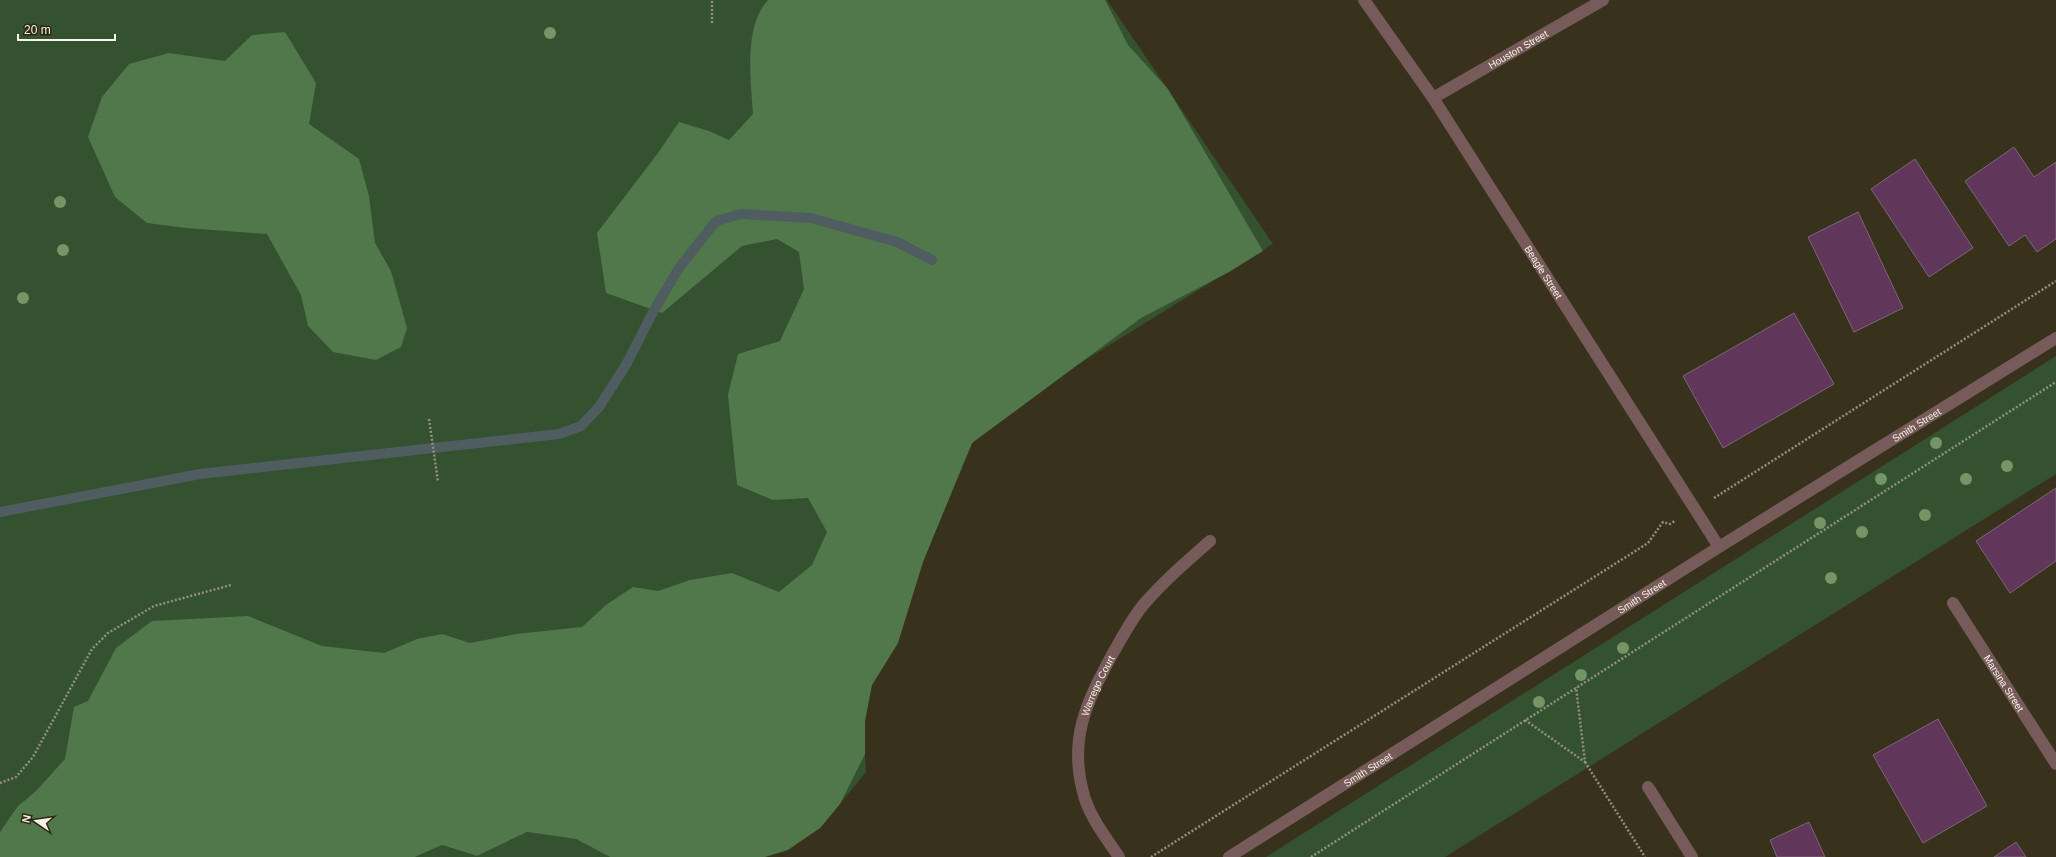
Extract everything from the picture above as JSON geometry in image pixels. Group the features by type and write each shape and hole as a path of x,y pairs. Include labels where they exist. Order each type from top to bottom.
{"street":[{"name":"Beagle Street","path":"1364,0 1433,98 1719,546"},
{"name":"Houston Street","path":"1433,98 1603,0"},
{"name":"Smith Street","path":"1229,857 1719,546 2056,338"},
{"name":"Warrego Court","path":"1119,857 1094,819 1086,801 1080,779 1078,755 1080,730 1086,705 1122,638 1143,605 1164,582 1210,541"},
{"name":"Marsina Street","path":"1953,603 2056,764"},
{"path":"1648,787 1692,857"}],"path":[{"path":"712,0 712,23"},
{"path":"1708,502 2056,281"},
{"path":"1311,857 2056,382"},
{"path":"428,419 438,482"},
{"path":"1151,857 1648,543 1663,522 1670,524 1677,520"},
{"path":"0,783 16,777 33,758 92,649 108,632 154,606 231,585"},
{"path":"1576,687 1585,762"},
{"path":"1525,720 1585,762 1645,857"}],"green space":[{"path":"0,0 1107,0 1273,244 980,425 862,705 866,772 820,828 565,819 0,857"},
{"path":"768,0 1105,0 1128,45 1168,89 1263,251 1229,272 1141,318 972,443 923,562 898,643 872,685 865,721 865,754 840,804 820,828 788,850 765,857 610,857 576,839 527,832 477,856 442,845 415,857 0,857 0,832 18,806 36,791 65,759 74,707 88,701 116,648 152,621 248,616 322,646 384,653 417,639 442,634 470,643 516,634 582,627 606,605 633,587 658,591 690,580 732,573 779,592 812,565 827,532 808,498 773,500 737,485 728,395 738,354 780,341 804,289 799,252 777,239 742,246 662,313 606,293 597,233 658,153 679,122 709,131 729,140 753,114 750,54 755,24 760,11"},
{"path":"285,32 316,83 309,124 359,159 369,196 375,243 391,271 407,328 401,347 376,360 333,352 308,326 301,295 267,234 186,228 147,223 115,197 88,137 102,97 129,64 169,53 225,61 252,35"},
{"path":"2056,356 2056,474 1445,857 1266,857"},
{"path":"527,832 576,839 610,857 415,857 442,845 477,856"}],"building":[{"path":"2014,147 2034,177 2056,162 2056,239 2037,252 2025,235 2009,246 1965,181"},
{"path":"1915,159 1973,248 1929,277 1871,189"},
{"path":"1858,212 1903,308 1854,332 1808,237"},
{"path":"1794,313 1834,384 1723,448 1683,376"},
{"path":"2056,488 2056,561 2010,593 1976,541"},
{"path":"1938,719 1987,806 1923,843 1873,755"},
{"path":"1809,822 1825,857 1777,857 1770,840"},
{"path":"2016,842 2026,857 1994,857"}],"waterway":[{"path":"0,512 200,474 559,434 581,426 599,407 627,363 653,312 679,268 716,221 741,214 811,218 897,242 932,260"}]}
